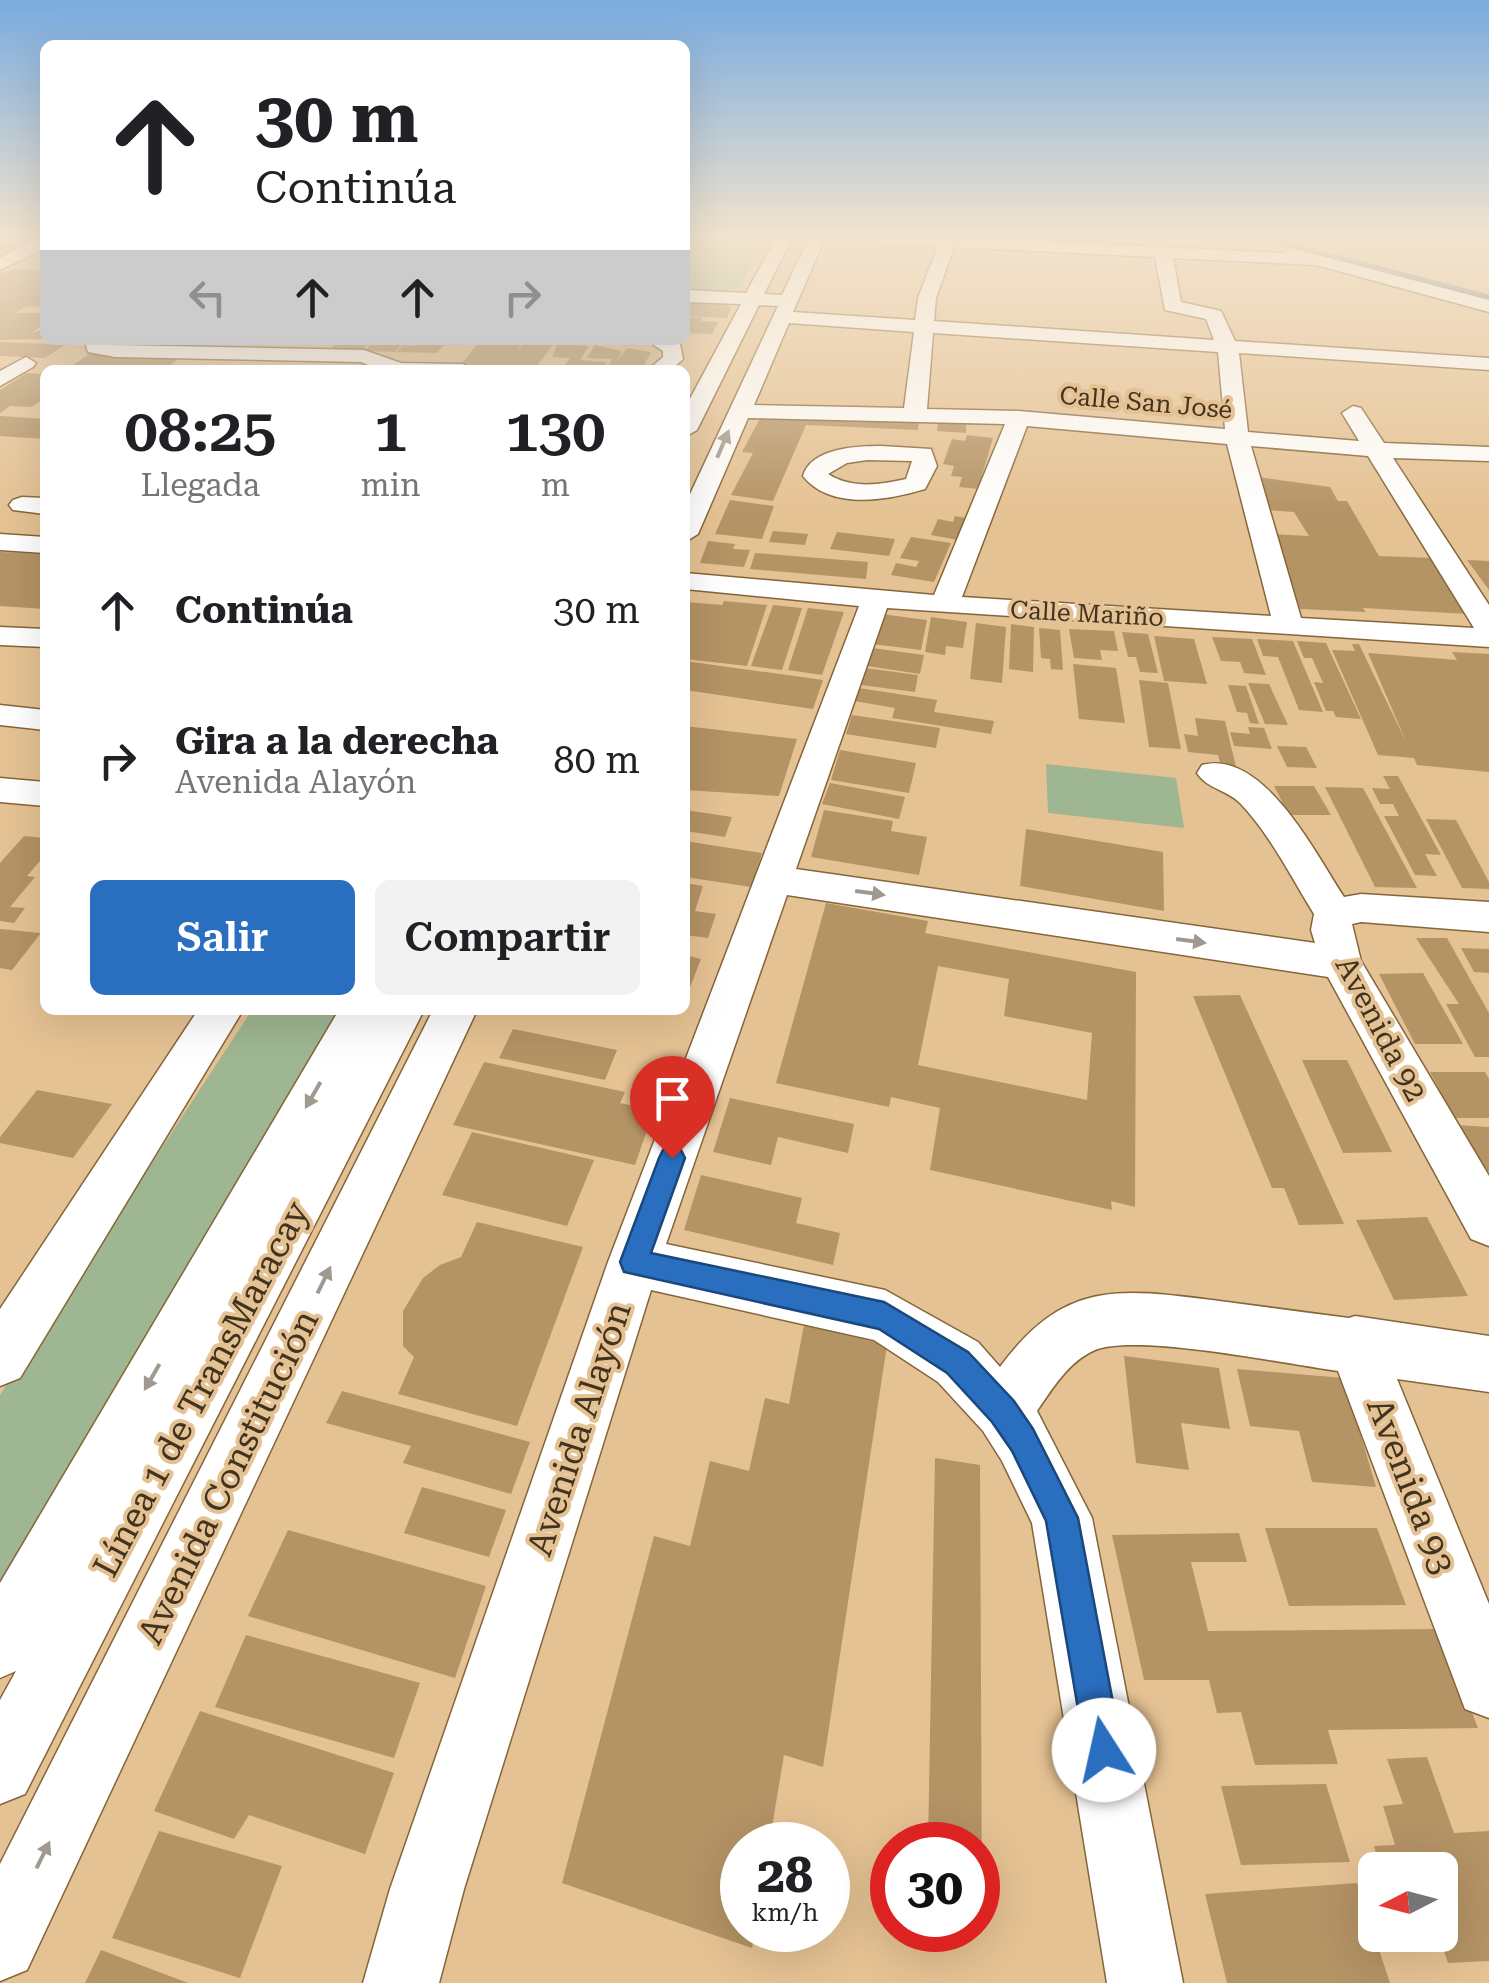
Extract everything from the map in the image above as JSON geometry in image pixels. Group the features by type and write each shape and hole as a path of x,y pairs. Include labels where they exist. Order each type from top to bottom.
{"street":[{"path":"690,423 755,331"},
{"path":"693,456 760,331"},
{"path":"690,522 738,410 765,331"},
{"path":"923,454 926,331"},
{"path":"975,331 1489,364"},
{"path":"1220,331 1228,349 1237,438 1288,624"},
{"path":"116,345 364,356 392,365"},
{"path":"665,365 673,359 673,348 667,345"},
{"path":"413,365 451,348"},
{"path":"0,380 26,363"},
{"name":"Calle San José","path":"738,410 1018,418 1376,450 1489,454"},
{"path":"1353,413 1489,628"},
{"path":"945,605 1018,418"},
{"path":"0,542 40,545"},
{"name":"Calle Mariño","path":"690,582 945,605 1489,638"},
{"name":"Avenida Alayón","path":"401,1983 427,1889 634,1262 876,598"},
{"path":"0,636 40,638"},
{"path":"0,715 40,719"},
{"path":"1214,773 1247,788 1272,816 1334,914"},
{"path":"0,790 40,794"},
{"path":"773,878 1341,963"},
{"name":"Avenida 92","path":"1489,917 1361,908 1334,914 1331,930 1341,963 1489,1223"},
{"path":"0,1358 218,1015"},
{"path":"0,1644 358,1015"},
{"name":"Línea 1 de TransMaracay","path":"0,1769 399,1015"},
{"name":"Avenida Constitución","path":"0,1943 454,1015"},
{"path":"634,1262 884,1316 958,1362 1003,1412 1062,1518 1145,1983"},
{"path":"1003,1412 1052,1343 1105,1320 1130,1316 1355,1343 1489,1364"},
{"name":"Avenida 93","path":"1355,1343 1489,1684"}],"green space":[{"path":"1046,764 1176,778 1184,828 1048,813"},
{"path":"249,1015 342,1015 0,1605 0,1395"}],"building":[{"path":"0,331 35,331 30,334 40,331 40,339 0,340"},
{"path":"690,331 714,331 712,334 690,333"},
{"path":"0,342 65,345 45,358 0,356"},
{"path":"116,345 199,345 196,348"},
{"path":"334,345 367,345 360,352 329,350"},
{"path":"370,345 401,345 395,352 364,351"},
{"path":"403,345 444,345 437,353 397,352"},
{"path":"477,345 520,345 517,351 522,345 553,345 538,365 461,364"},
{"path":"557,345 589,346 580,360 607,362 565,365 570,358 552,357"},
{"path":"595,345 622,351 617,361 627,348 651,352 644,365 608,365 612,359 587,358"},
{"path":"89,354 183,356 170,365 73,365"},
{"path":"27,373 40,374 40,401 32,407 10,406 0,413 0,390"},
{"path":"762,415 919,421 918,430 806,425 773,501 731,495 753,453 742,452"},
{"path":"0,416 40,419 40,439 0,436"},
{"path":"938,421 966,423 966,433 937,431"},
{"path":"967,435 993,438 978,489 959,487 962,477 951,476 954,466 943,464 952,439 965,441"},
{"path":"1258,477 1330,487 1338,501 1347,501 1379,556 1433,558 1468,614 1300,609 1272,534 1309,536 1294,512 1266,510"},
{"path":"730,500 774,506 762,539 715,534"},
{"path":"955,516 966,518 958,540 931,535 938,519 953,522"},
{"path":"773,531 808,534 805,545 769,542"},
{"path":"837,532 895,539 889,556 830,549"},
{"path":"911,537 951,543 934,582 891,575 896,563 916,567 919,561 900,558"},
{"path":"708,541 750,550 744,567 700,563"},
{"path":"0,552 40,554 40,609 0,606"},
{"path":"755,553 868,562 866,579 750,569"},
{"path":"1467,560 1489,561 1489,590"},
{"path":"724,601 767,605 747,666 690,660 690,602 722,605"},
{"path":"773,605 802,608 782,670 751,666"},
{"path":"808,608 844,612 822,675 788,670"},
{"path":"881,614 927,620 921,650 872,644"},
{"path":"931,617 967,622 963,648 946,646 945,655 925,652"},
{"path":"976,623 1006,627 1002,683 970,679"},
{"path":"1011,624 1034,627 1033,672 1009,669"},
{"path":"1039,628 1060,630 1063,670 1051,669 1050,659 1041,658"},
{"path":"1069,629 1114,631 1118,651 1100,650 1102,660 1074,658"},
{"path":"1122,632 1148,634 1158,673 1140,672 1136,657 1128,657"},
{"path":"1154,636 1194,639 1207,684 1164,681"},
{"path":"1212,637 1252,639 1266,675 1244,673 1240,662 1221,661"},
{"path":"1257,639 1293,641 1323,712 1299,710 1278,657 1263,656"},
{"path":"1297,641 1326,643 1361,719 1336,717 1333,711 1326,711 1314,682 1323,683 1312,658 1304,658"},
{"path":"1352,644 1359,644 1407,744 1368,653 1457,660 1452,652 1489,654 1489,772 1417,765 1414,758 1378,755 1332,650 1355,651"},
{"path":"872,648 924,655 920,674 867,666"},
{"path":"690,662 823,680 813,709 690,691"},
{"path":"1073,664 1116,668 1125,723 1079,719"},
{"path":"865,668 918,675 915,692 861,685"},
{"path":"1139,680 1168,683 1181,749 1149,747"},
{"path":"1248,683 1269,684 1288,725 1265,724"},
{"path":"1228,685 1246,686 1259,724 1250,723 1247,713 1237,712"},
{"path":"859,688 937,700 934,712 994,721 991,734 892,718 895,708 854,701"},
{"path":"852,715 940,728 936,748 846,734"},
{"path":"1195,718 1225,721 1237,771 1222,770 1218,755 1188,752 1184,734 1198,736"},
{"path":"690,727 797,739 779,796 690,790"},
{"path":"1248,727 1264,728 1272,749 1234,746 1230,732 1250,734"},
{"path":"1277,746 1306,747 1317,768 1287,767"},
{"path":"840,750 916,763 909,793 831,780"},
{"path":"1383,776 1398,776 1441,855 1425,854 1437,876 1415,875 1384,816 1399,816 1393,804 1380,804 1372,788 1390,789"},
{"path":"830,783 905,797 899,819 822,804"},
{"path":"1274,786 1314,786 1331,815 1289,815"},
{"path":"1325,787 1363,788 1417,888 1375,887"},
{"path":"824,810 893,821 891,831 927,837 919,875 811,857"},
{"path":"690,811 732,817 725,837 690,832"},
{"path":"1426,819 1456,820 1489,882 1489,889 1462,888"},
{"path":"1026,829 1163,852 1164,911 1020,886"},
{"path":"24,836 40,838 40,861 27,876 35,877 10,907 25,908 14,923 0,921 0,863"},
{"path":"690,842 762,853 751,887 690,878"},
{"path":"690,884 703,886 695,911 716,914 708,938 690,936"},
{"path":"826,903 928,921 925,933 1136,972 1135,1207 1111,1201 1112,1210 930,1170 940,1108 891,1097 889,1107 776,1083","holes":["938,966 1009,979 1004,1016 1092,1033 1087,1100 918,1065"]},
{"path":"0,929 40,933 12,970 0,968"},
{"path":"1416,938 1447,938 1489,1013 1489,1057 1475,1057 1446,1004 1459,1004"},
{"path":"1461,948 1489,949 1489,973 1474,972"},
{"path":"690,956 701,959 690,987"},
{"path":"1423,973 1463,1044 1415,1044 1379,974"},
{"path":"1240,995 1344,1224 1299,1225 1284,1188 1272,1188 1193,996"},
{"path":"513,1029 617,1050 605,1080 499,1058"},
{"path":"1302,1060 1347,1060 1392,1152 1343,1153"},
{"path":"484,1062 625,1092 620,1103 654,1110 635,1165 453,1125"},
{"path":"1430,1072 1485,1072 1489,1079 1489,1118 1454,1118"},
{"path":"37,1090 112,1104 73,1158 0,1143 0,1137"},
{"path":"730,1098 854,1124 848,1153 778,1137 771,1165 713,1152"},
{"path":"1456,1125 1489,1127 1489,1171 1476,1170"},
{"path":"472,1132 594,1160 567,1226 442,1195"},
{"path":"701,1175 802,1198 796,1223 840,1233 833,1265 684,1230"},
{"path":"1427,1217 1468,1296 1394,1300 1356,1220"},
{"path":"477,1222 583,1247 517,1426 398,1394 414,1357 403,1346 403,1311 423,1278 440,1265 461,1257"},
{"path":"804,1325 887,1345 823,1767 784,1755 773,1822 720,1822 720,1937 562,1883 654,1536 690,1546 710,1461 749,1471 765,1398 789,1404"},
{"path":"1124,1356 1219,1368 1230,1429 1181,1423 1189,1470 1136,1463"},
{"path":"1237,1369 1344,1378 1376,1487 1312,1482 1299,1431 1250,1426"},
{"path":"342,1391 530,1442 511,1494 403,1463 411,1446 326,1423"},
{"path":"935,1458 980,1465 982,1822 928,1822"},
{"path":"422,1487 506,1510 489,1557 404,1533"},
{"path":"1265,1528 1377,1528 1406,1605 1289,1606"},
{"path":"288,1530 486,1586 455,1678 248,1616"},
{"path":"1239,1533 1247,1562 1191,1562 1208,1631 1440,1629 1478,1728 1328,1730 1338,1764 1255,1765 1241,1712 1217,1713 1209,1680 1144,1680 1112,1535"},
{"path":"246,1635 420,1683 394,1758 215,1707"},
{"path":"200,1711 394,1773 365,1854 249,1815 234,1839 154,1811"},
{"path":"1427,1757 1454,1833 1489,1831 1489,1961 1448,1963 1444,1952 1458,1952 1458,1852 1376,1852 1374,1846 1395,1845 1383,1806 1403,1804 1387,1759"},
{"path":"1326,1784 1350,1862 1241,1865 1221,1786"},
{"path":"159,1831 282,1866 240,1978 112,1938"},
{"path":"1357,1883 1358,1952 1380,1952 1390,1983 1227,1983 1205,1894"},
{"path":"101,1950 188,1983 85,1983"}],"route":[{"path":"672,1158 634,1262 884,1316 958,1362 1003,1412 1062,1518 1104,1750"}]}
